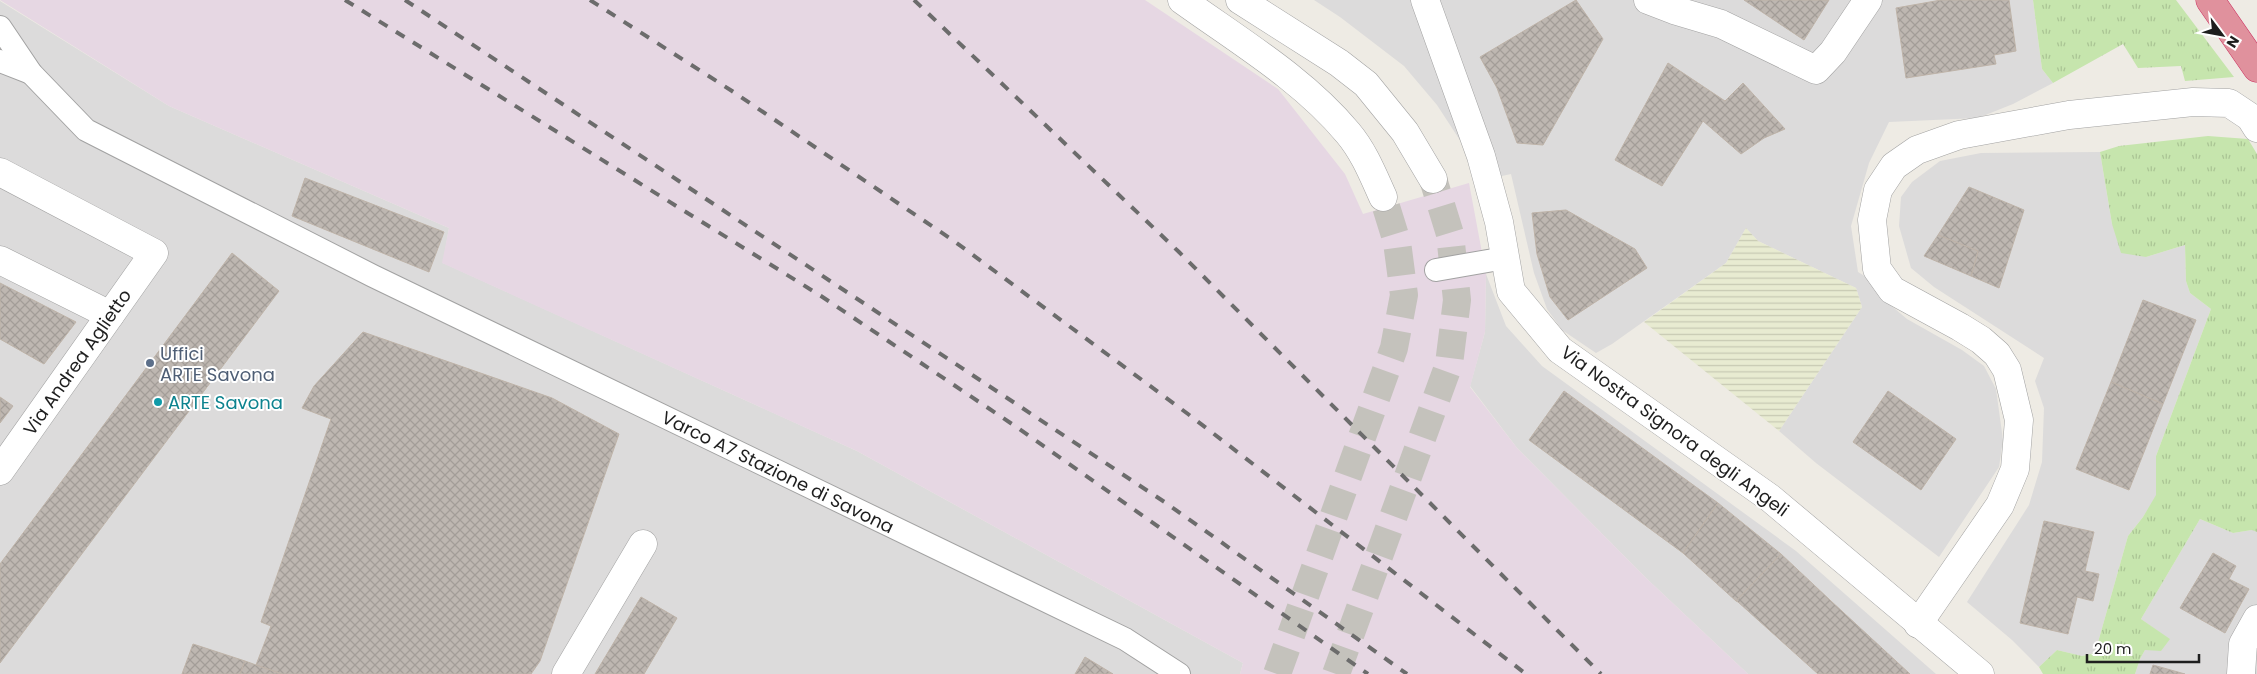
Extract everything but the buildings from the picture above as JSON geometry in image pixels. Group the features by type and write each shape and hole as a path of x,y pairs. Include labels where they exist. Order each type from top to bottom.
{"highway":[{"path":"2210,0 2257,68"}],"street":[{"path":"1182,0 1310,92 1349,134 1366,158 1383,196"},
{"path":"1240,0 1339,63 1366,84 1405,132 1433,179"},
{"name":"Via Nostra Signora degli Angeli","path":"1426,0 1481,156 1499,222 1511,291 1560,350 1770,498 1918,624 1980,674"},
{"path":"1648,0 1720,24 1816,70 1833,52 1868,0"},
{"path":"1918,624 2000,505 2015,469 2019,420 2007,370 1997,354 1981,340 1960,327 1892,290 1876,269 1872,220 1878,190 1894,166 1917,150 1959,135 2069,115 2116,110 2193,102 2229,102 2250,117 2257,128"},
{"name":"Via Andrea Aglietto","path":"0,172 154,253 0,471"},
{"path":"0,260 110,315"},
{"path":"566,674 643,544"},
{"path":"2241,674 2244,644 2257,619"}],"lane":[{"name":"Varco A7 Stazione di Savona","path":"0,27 31,72 86,130 373,276 1125,639 1179,674"},
{"path":"0,61 31,72"},
{"path":"1436,270 1505,258"}],"shaded area":[{"path":"0,0 1145,0 1278,89 1345,174 1363,214 1469,183 1486,274 1485,332 1470,387 1517,448 1645,577 1748,674 1240,674 1243,663 857,451 442,263 449,228 169,106"},
{"path":"1314,0 2033,0 2042,69 2053,83 2013,104 1978,118 1889,122 1869,163 1851,226 1858,272 1871,280 1882,298 1907,319 1962,350 1984,366 1996,389 2003,440 1999,467 1939,557 1816,463 1779,431 1862,307 1856,288 1758,241 1746,228 1726,263 1612,344 1596,353 1562,330 1547,309 1534,273 1511,174 1479,181 1465,148 1437,105 1404,66 1340,17"},
{"path":"0,1 169,106 449,228 443,263 857,451 1243,663 1240,674 0,674"},
{"path":"2100,152 2112,224 2146,257 2185,245 2186,281 2190,293 2211,309 2156,456 2157,495 2128,536 2095,653 2082,656 2057,650 2039,667 2012,640 1967,602 2029,505 2042,462 2044,408 2035,381 2044,358 1934,287 1911,268 1899,226 1901,197 1912,182 1940,161 1981,153"},
{"path":"1486,274 1506,326 1542,366 1796,551 1936,674 1748,674 1645,577 1517,448 1470,386 1485,332"},
{"path":"2200,519 2233,533 2252,530 2257,532 2257,674 2135,674 2145,650 2169,639 2141,619"}],"green space":[{"path":"2033,0 2176,0 2234,77 2185,81 2181,66 2138,68 2123,44 2053,83 2042,69"},
{"path":"2208,136 2248,139 2257,154 2257,532 2252,530 2233,533 2200,519 2141,619 2170,639 2161,651 2145,650 2135,674 2043,674 2039,667 2057,650 2082,656 2095,653 2128,536 2143,517 2156,495 2156,456 2211,309 2190,293 2186,281 2185,245 2146,257 2121,253 2112,224 2100,152 2119,146"},
{"path":"1746,228 1758,241 1856,288 1862,307 1779,431 1644,322 1726,263"}],"tunnel":[{"path":"1336,674 1449,364 1457,300 1450,234 1433,179"},
{"path":"1277,674 1394,348 1404,295 1397,242 1383,197"}],"railway":[{"path":"345,0 821,296 1018,428 1368,674"},
{"path":"405,0 1166,503 1407,674"},
{"path":"590,0 732,91 954,241 1188,414 1526,674"},
{"path":"914,0 1179,252 1601,674"}],"place":[{"name":"Uffici ARTE Savona","path":"150,363"},
{"name":"ARTE Savona","path":"158,402"}]}
